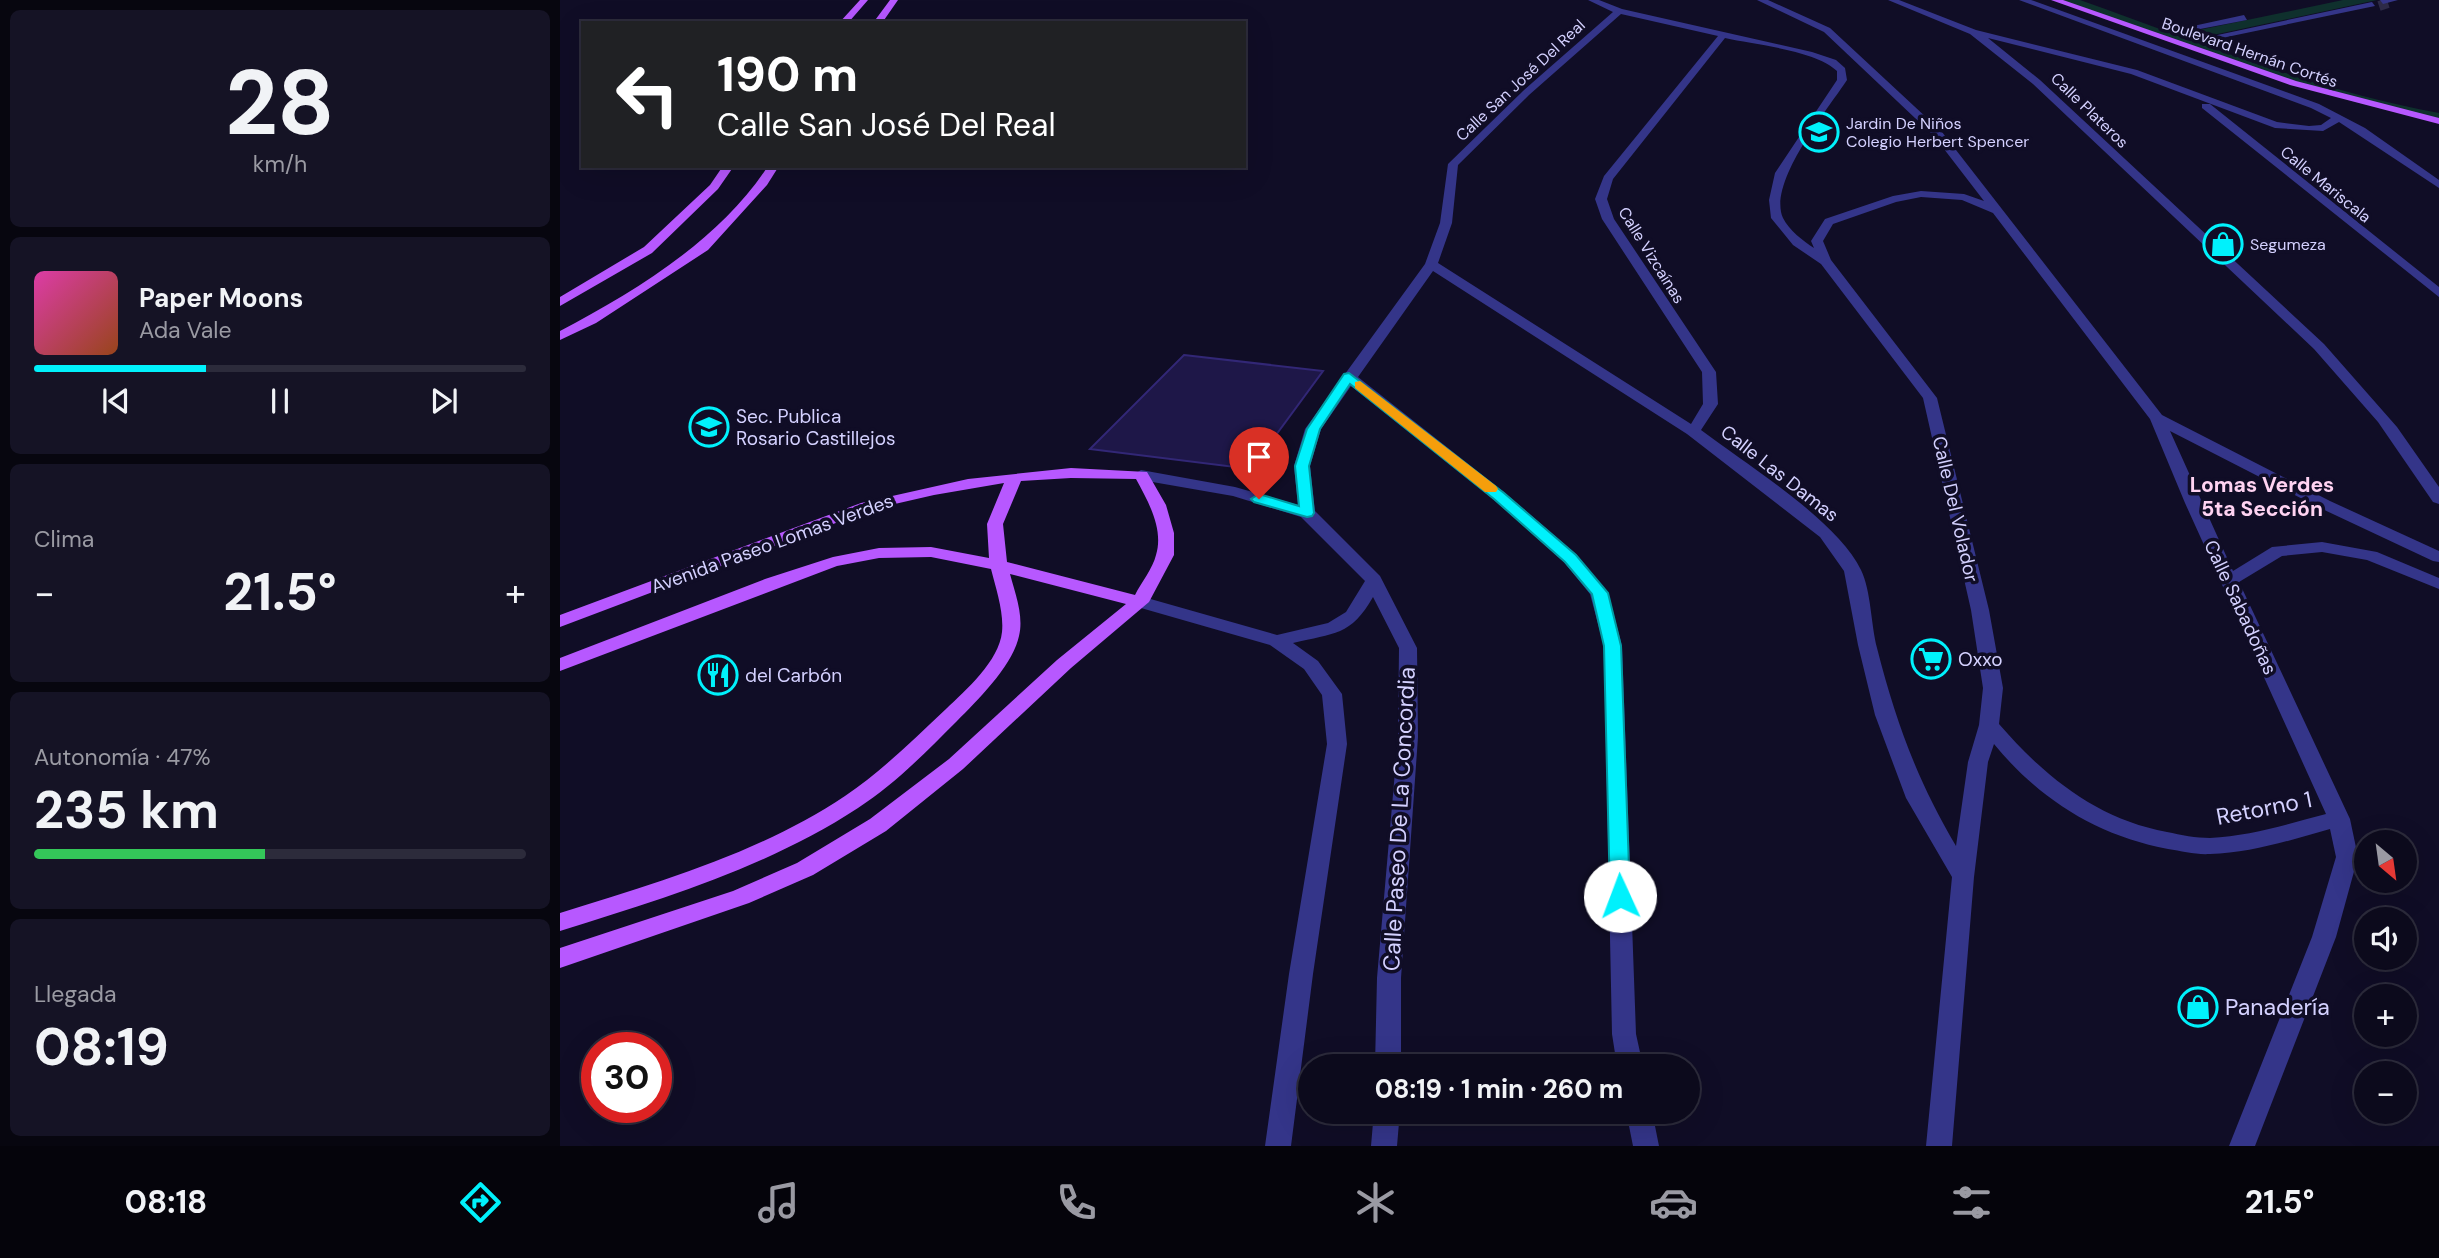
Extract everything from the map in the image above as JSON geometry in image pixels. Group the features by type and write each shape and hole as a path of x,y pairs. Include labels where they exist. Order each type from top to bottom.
{"main road":[{"path":"845,21 863,0"},
{"path":"878,21 894,0"},
{"name":"Boulevard Hernán Cortés","path":"2055,0 2300,87 2349,102 2439,121"},
{"name":"Boulevard Hernán Cortés","path":"2086,0 2174,32 2358,92 2439,109"},
{"path":"560,302 648,250 714,187 728,168"},
{"path":"560,336 590,320 704,247 763,183 773,168"},
{"name":"Avenida Paseo Lomas Verdes","path":"560,621 867,506 916,493 1015,477 1068,473 1141,475"},
{"path":"560,958 741,897 805,869 878,825 956,764 1063,664 1140,602 1165,555 1166,533 1158,505 1141,475"},
{"path":"560,922 713,871 787,839 852,802 914,751 977,690 1011,638 1009,606 997,565 994,531 997,516 1015,477"},
{"name":"Avenida Paseo Lomas Verdes","path":"560,665 771,583 833,562 879,553 931,552 997,565 1140,602"}],"street":[{"name":"Calle San José Del Real","path":"1592,0 1619,11 1723,35"},
{"name":"Calle Sabadoñas","path":"1761,0 1824,35 1938,134 2157,418 2193,503 2339,819 2347,857 2324,937 2242,1146"},
{"path":"1892,0 1973,32"},
{"path":"2023,0 2315,106 2361,130 2439,185"},
{"path":"2198,40 2385,3"},
{"path":"2319,4 2342,10"},
{"name":"Calle San José Del Real","path":"1307,513 1302,466 1314,429 1431,264 1446,223 1453,164 1525,93 1619,11"},
{"path":"2174,32 2253,16"},
{"name":"Calle Plateros","path":"1973,32 2134,72 2275,125 2295,129 2323,128 2339,118"},
{"name":"Calle Plateros","path":"1973,32 2004,53 2050,92 2132,173 2321,350 2375,408 2439,499"},
{"name":"Calle Del Volador","path":"1723,35 1833,62 1842,69 1842,80 1781,173 1775,200 1777,218 1797,242 1825,261 1930,398 1980,610 1993,688 1989,725 1978,762 1963,877 1939,1146"},
{"name":"Calle Vizcaínas","path":"1692,431 1708,415 1713,398 1709,372 1608,219 1601,199 1608,178 1723,35"},
{"path":"1776,46 1812,43"},
{"name":"Calle Mariscala","path":"2195,97 2439,293"},
{"path":"2423,174 2439,172"},
{"path":"1825,261 1818,241 1829,222 1893,199 1921,194 1964,197 1999,211"},
{"name":"Calle Las Damas","path":"1431,264 1692,431 1826,533 1853,571 1867,645 1885,715 1917,798 1963,877"},
{"path":"1349,377 1499,496 1570,558 1600,593 1613,646 1624,1034 1628,1054"},
{"path":"2157,418 2324,504 2439,557"},
{"name":"Avenida Paseo Lomas Verdes","path":"1141,475 1235,492 1307,513 1334,537 1374,580"},
{"path":"2230,580 2278,551 2322,547 2371,556 2439,584"},
{"path":"1277,641 1334,627 1353,616 1374,580"},
{"name":"Calle Paseo De La Concordia","path":"1374,580 1408,648 1408,737 1390,978 1388,1054"},
{"name":"Avenida Paseo Lomas Verdes","path":"1140,602 1277,641"},
{"path":"1277,641 1311,665 1332,694 1337,744 1301,974 1278,1146"},
{"name":"Retorno 1","path":"1989,725 2009,751 2050,789 2090,817 2145,838 2207,846 2262,839 2339,819"},
{"path":"1384,1146 1386,1124"},
{"path":"1389,1124 1394,1146"},
{"path":"1642,1124 1646,1146"}],"green space":[{"path":"2057,0 2080,0 2302,78 2347,92 2439,113 2439,120 2355,102"},
{"path":"2343,0 2377,0 2213,35 2199,30"}],"building":[{"path":"1184,355 1323,371 1251,469 1090,449"}],"tunnel":[{"path":"2379,6 2388,3"}],"slow traffic":[{"path":"1360,385 1490,489"}],"place":[{"name":"Jardin De Niños Colegio Herbert Spencer","path":"1819,132"},
{"name":"Segumeza","path":"2223,244"},
{"name":"Sec. Publica Rosario Castillejos","path":"709,427"},
{"name":"Oxxo","path":"1931,659"},
{"name":"del Carbón","path":"718,675"},
{"name":"Panadería","path":"2198,1007"}],"district":[{"name":"Lomas Verdes 5ta Sección","path":"2262,497"}],"route":[{"path":"1259,499 1307,513 1302,466 1314,429 1349,377 1499,496 1570,558 1600,593 1613,646 1620,896"}]}
